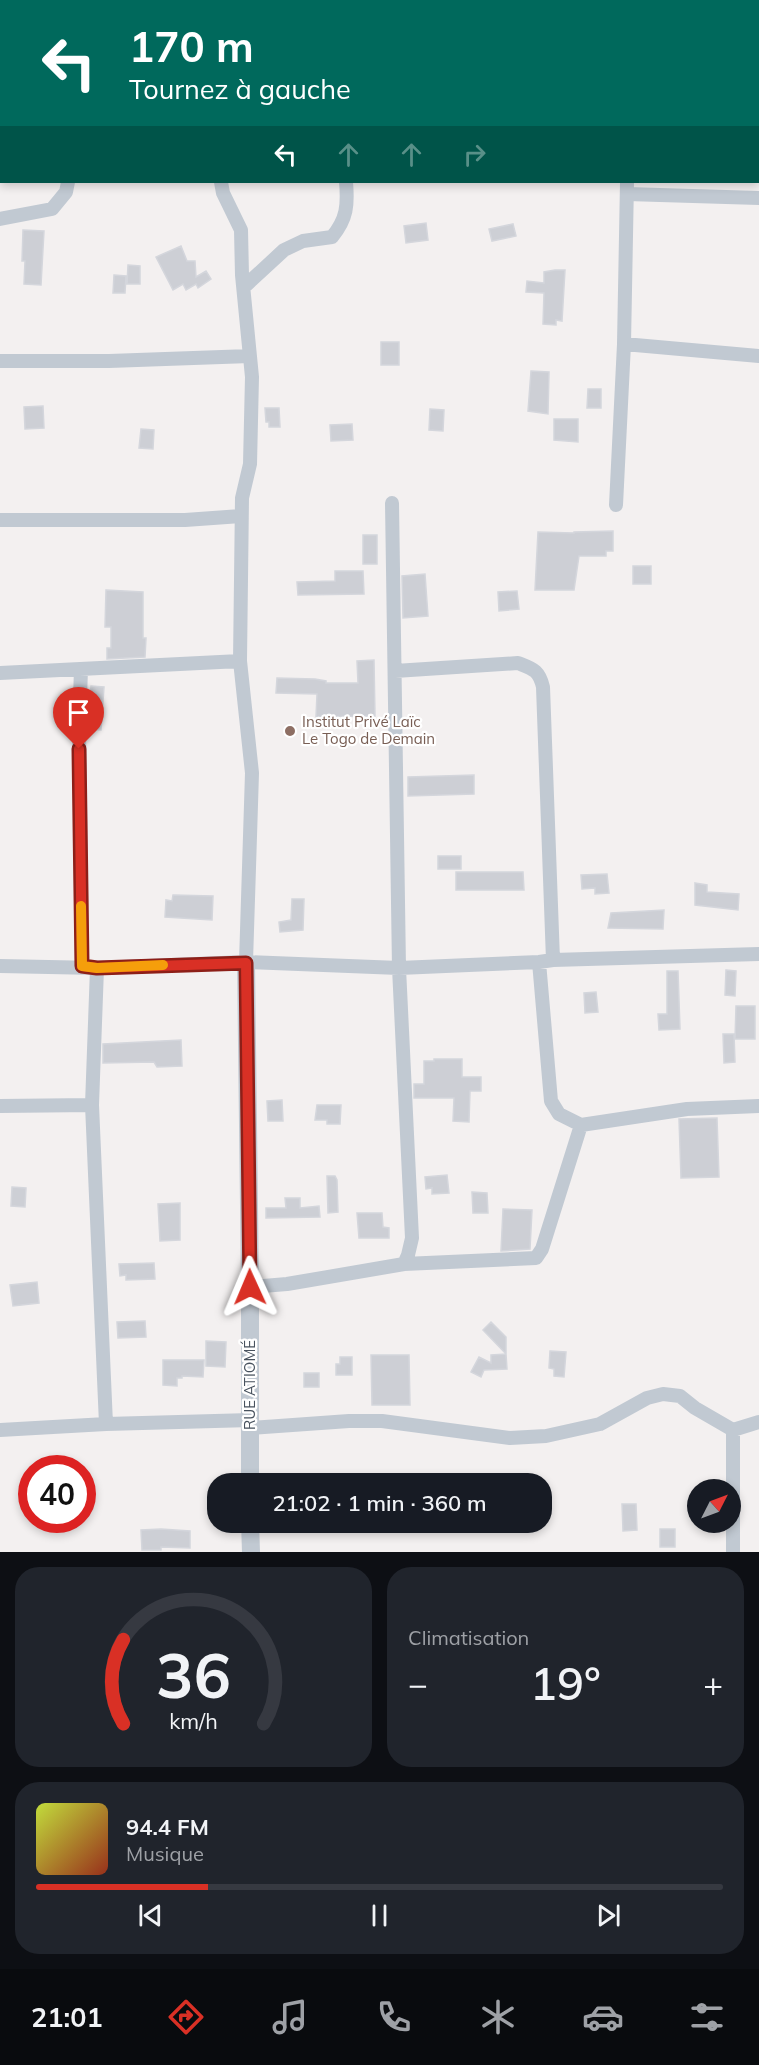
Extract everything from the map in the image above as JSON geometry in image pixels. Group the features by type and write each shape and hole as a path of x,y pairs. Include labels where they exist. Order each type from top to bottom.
{"street":[{"path":"0,219 52,209 66,192 68,183"},
{"path":"221,183 223,193 240,230 252,377 250,464 242,498 241,516 240,661 252,772 246,963"},
{"path":"244,287 284,250 303,241 332,237 342,225 346,209 346,183"},
{"path":"616,506 624,344 624,247 627,188 759,198"},
{"path":"624,344 759,356"},
{"path":"0,361 109,361 250,356"},
{"path":"392,503 399,968 412,1238 404,1264"},
{"path":"0,520 185,520 241,516"},
{"path":"0,673 240,661"},
{"path":"394,671 518,663 533,669 540,676 543,687 546,961 551,1101 559,1114 581,1125 687,1109 759,1106"},
{"path":"81,669 79,727 82,966"},
{"path":"0,966 97,968 246,963 399,968 759,954"},
{"name":"RUE ATIOMÉ","path":"246,963 250,1473"},
{"path":"97,968 92,1105 106,1424"},
{"path":"0,1106 92,1105"},
{"path":"250,1287 287,1284 404,1264 536,1258 542,1249 581,1125"},
{"path":"0,1430 106,1424 382,1421 510,1438 546,1436 600,1424 647,1398 663,1394 680,1396 694,1408 733,1430 759,1422"},
{"path":"733,1430 733,1552"},
{"path":"250,1533 250,1552"}],"building":[{"path":"426,223 428,240 406,243 404,226"},
{"path":"513,224 516,236 492,241 489,229"},
{"path":"23,230 44,231 41,285 24,284"},
{"path":"181,246 187,261 195,261 196,277 206,271 211,279 198,288 196,284 186,290 183,284 173,290 156,257"},
{"path":"128,265 140,266 140,284 127,284"},
{"path":"565,270 562,321 556,320 556,325 543,324 544,293 526,292 527,281 544,283 544,272"},
{"path":"114,275 126,276 125,293 113,293"},
{"path":"381,342 399,342 399,365 381,365"},
{"path":"531,371 549,372 548,414 528,411"},
{"path":"588,389 601,389 601,408 587,408"},
{"path":"43,406 44,428 25,429 24,407"},
{"path":"265,408 279,408 280,427 269,427 269,422 266,422"},
{"path":"430,409 444,410 443,431 429,430"},
{"path":"554,419 578,419 578,442 554,440"},
{"path":"352,424 353,440 331,441 330,425"},
{"path":"141,429 154,430 153,449 139,448"},
{"path":"613,531 613,551 606,551 606,556 579,556 574,590 535,590 538,532"},
{"path":"363,535 377,535 377,564 363,564"},
{"path":"633,566 651,566 651,584 633,584"},
{"path":"335,571 363,571 364,594 298,595 297,582 335,581"},
{"path":"425,574 428,616 403,618 402,576"},
{"path":"106,590 143,592 145,657 107,659 107,648 111,648 111,627 105,627"},
{"path":"517,591 519,609 499,611 498,592"},
{"path":"374,660 375,716 316,717 317,694 276,693 277,678 315,679 326,681 326,683 358,683 357,661"},
{"path":"91,686 104,687 101,730 88,729"},
{"path":"474,775 474,794 408,796 408,777"},
{"path":"438,856 461,856 461,869 438,869"},
{"path":"456,872 523,872 524,890 456,890"},
{"path":"607,874 609,893 595,894 595,888 582,889 581,875"},
{"path":"695,883 707,885 707,892 739,894 738,910 695,905"},
{"path":"173,895 213,896 212,920 165,917 166,900 172,901"},
{"path":"292,899 304,899 303,930 280,932 279,922 291,920"},
{"path":"664,910 663,929 608,928 611,913"},
{"path":"726,970 736,971 735,996 725,995"},
{"path":"667,971 678,971 680,1029 659,1030 658,1014 667,1014"},
{"path":"596,992 598,1012 585,1013 584,993"},
{"path":"736,1006 755,1006 755,1039 735,1039"},
{"path":"723,1034 734,1034 735,1062 724,1063"},
{"path":"181,1040 182,1066 157,1067 154,1062 103,1063 103,1044"},
{"path":"434,1059 462,1059 462,1077 481,1077 481,1091 470,1091 469,1122 453,1121 454,1098 414,1098 414,1084 424,1084 424,1061 434,1061"},
{"path":"282,1100 283,1121 268,1121 267,1101"},
{"path":"317,1105 341,1105 340,1124 327,1124 327,1120 315,1120"},
{"path":"717,1118 719,1177 681,1178 679,1119"},
{"path":"447,1175 449,1193 432,1194 432,1188 426,1189 425,1177"},
{"path":"327,1176 335,1176 337,1180 338,1212 328,1213"},
{"path":"12,1187 26,1188 25,1207 11,1206"},
{"path":"472,1192 487,1193 488,1213 473,1213"},
{"path":"285,1198 300,1198 300,1208 319,1206 320,1217 266,1218 266,1208 286,1208"},
{"path":"180,1203 180,1240 160,1241 158,1204"},
{"path":"503,1209 532,1210 530,1249 501,1251"},
{"path":"357,1213 382,1213 383,1227 389,1228 389,1238 359,1238"},
{"path":"154,1263 155,1279 126,1280 126,1275 120,1276 119,1264"},
{"path":"37,1282 39,1303 13,1306 10,1285"},
{"path":"145,1321 146,1337 118,1338 117,1322"},
{"path":"491,1322 506,1337 506,1354 483,1330"},
{"path":"206,1341 226,1342 225,1367 206,1366"},
{"path":"550,1351 566,1352 564,1377 554,1376 554,1369 549,1368"},
{"path":"506,1354 507,1369 484,1370 481,1377 471,1372 479,1357 491,1363 491,1355"},
{"path":"371,1355 409,1355 410,1405 372,1405"},
{"path":"340,1357 352,1357 352,1375 336,1375 336,1364 340,1364"},
{"path":"163,1360 204,1360 203,1377 182,1376 182,1378 177,1378 177,1386 163,1385"},
{"path":"304,1373 319,1373 319,1387 304,1387"},
{"path":"622,1504 636,1504 637,1530 623,1531"},
{"path":"660,1529 675,1529 675,1547 660,1547"},
{"path":"141,1530 190,1531 190,1548 161,1547 161,1550 142,1550"}],"slow traffic":[{"path":"81,906 82,966 97,968 163,965"}],"place":[{"name":"Institut Privé Laïc Le Togo de Demain","path":"290,731"}],"route":[{"path":"79,749 82,966 97,968 246,963 250,1287"}]}
